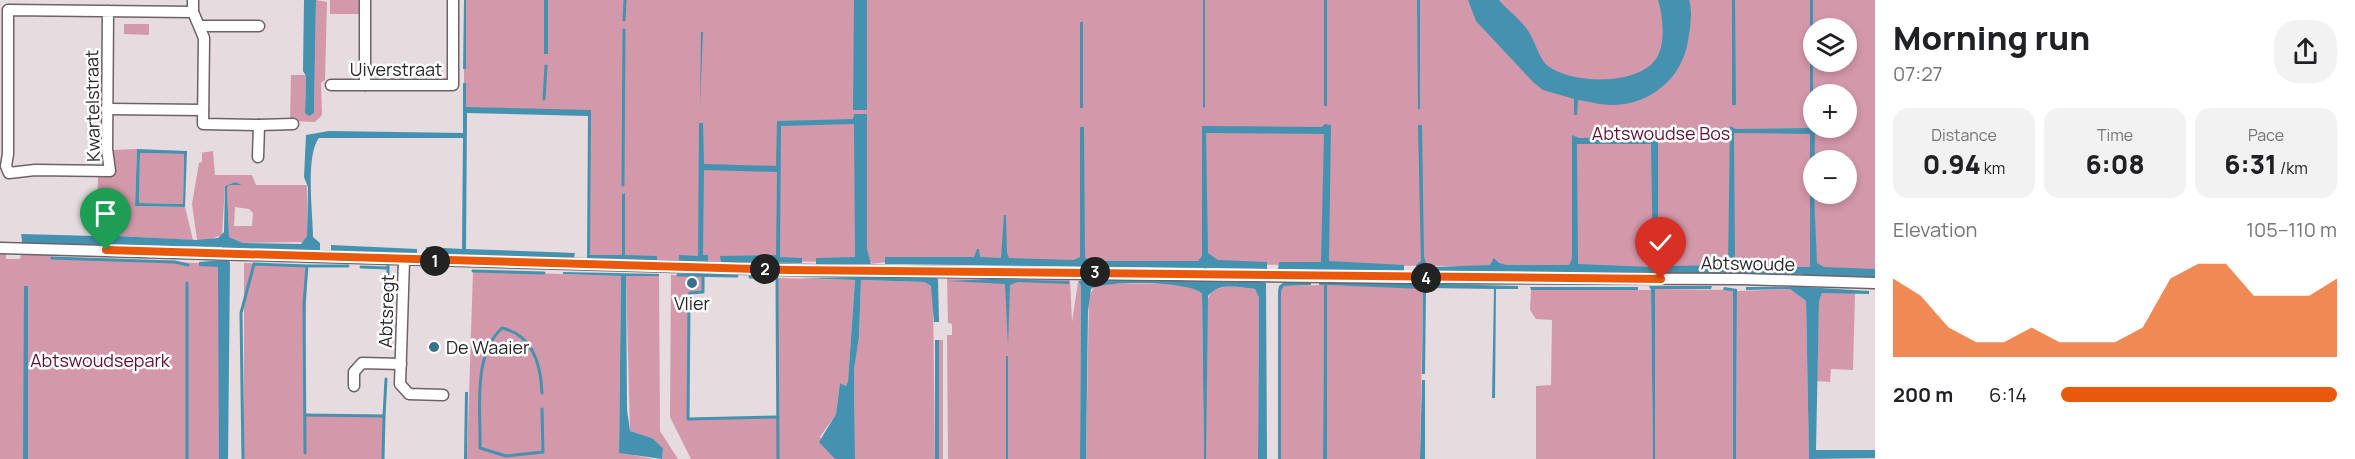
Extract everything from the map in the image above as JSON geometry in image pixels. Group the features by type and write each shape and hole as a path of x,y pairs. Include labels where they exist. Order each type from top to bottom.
{"street":[{"path":"193,0 193,12 204,38 203,124 293,124"},
{"path":"365,0 365,85"},
{"name":"Uiverstraat","path":"331,85 453,85 453,0"},
{"name":"Kwartelstraat","path":"8,10 108,11 107,109 110,171 9,172 6,165 8,154 8,10"},
{"path":"108,11 193,12"},
{"path":"200,26 259,26"},
{"path":"107,109 203,110"},
{"path":"258,157 259,125"},
{"name":"Abtswoude","path":"0,248 788,270 1804,281 1875,284"},
{"name":"Abtsregt","path":"404,260 400,384 409,394 443,395"},
{"name":"Abtsregt","path":"354,386 354,372 362,363 401,364"}],"green space":[{"path":"316,0 327,2 325,80 321,83 322,115 315,122 290,121 291,75 306,75 305,113 314,113"},
{"path":"330,0 359,0 359,14 330,14"},
{"name":"Abtswoudse Bos","path":"464,0 1875,0 1875,269 886,262 871,264 872,262 588,260 588,111 464,110"},
{"path":"124,24 149,24 149,35 124,34"},
{"path":"137,149 135,206 185,207 193,240 97,235 98,175 114,175 111,150"},
{"path":"213,151 215,175 252,175 256,185 307,185 307,236 303,242 243,243 229,237 227,188 229,185 241,185 235,182 225,186 222,235 208,240 197,240 192,204 199,163 202,162 202,153 199,153","holes":["235,207 249,209 253,213 252,226 234,226"]},
{"path":"140,153 184,154 183,204 139,203"},
{"name":"Abtswoudsepark","path":"0,254 6,254 6,259 20,259 21,254 52,255 52,258 226,264 224,459 0,459"},
{"path":"244,263 307,266 304,409 306,415 384,416 383,459 244,459"},
{"path":"473,271 621,276 619,452 652,459 467,459"},
{"path":"671,275 703,276 703,292 690,294 689,419 778,417 777,278 855,280 848,381 846,386 840,383 836,414 820,437 835,459 691,459 670,417"},
{"path":"626,276 659,276 660,431 678,459 662,459 663,448 652,438 630,431"},
{"path":"947,277 1070,279 1072,322 1078,282 1081,286 1080,459 1008,459 1007,356 1006,459 948,459 947,335 952,335 952,324 948,323"},
{"path":"861,280 924,282 931,286 933,291 935,459 855,459 854,370 859,337"},
{"path":"1112,283 1174,284 1196,289 1202,294 1204,459 1086,459 1089,297 1094,287"},
{"path":"1324,285 1323,459 1281,459 1281,291 1284,286"},
{"path":"1327,285 1423,288 1420,459 1327,459"},
{"path":"1230,286 1255,289 1259,298 1258,459 1206,459 1206,303 1212,290"},
{"path":"1655,289 1733,290 1733,459 1655,459"},
{"path":"1790,289 1806,301 1809,459 1736,459 1737,291"},
{"path":"1531,290 1651,290 1653,459 1536,459 1536,386 1551,385 1552,320 1536,319 1530,310"},
{"path":"1822,293 1855,293 1853,370 1831,369 1830,382 1817,381 1819,302"},
{"path":"939,340 943,340 943,459 939,459"}],"water":[{"path":"304,0 316,0 314,113 309,116 305,113 306,76 303,71"},
{"path":"464,0 466,0 466,69 463,69"},
{"path":"544,0 548,0 548,54 544,54"},
{"path":"854,0 867,0 867,110 853,110"},
{"path":"1203,0 1205,0 1205,108 1203,107"},
{"path":"1324,0 1327,0 1327,106 1324,106"},
{"path":"1417,0 1420,0 1420,109 1418,109"},
{"path":"1468,0 1499,0 1525,27 1548,66 1572,76 1604,79 1620,78 1647,68 1656,59 1661,46 1662,22 1658,0 1689,0 1691,15 1685,55 1671,78 1650,95 1624,104 1606,105 1578,100 1577,115 1574,115 1574,99 1543,90 1533,82 1476,21"},
{"path":"1732,0 1735,0 1736,105 1732,105"},
{"path":"1810,0 1813,0 1813,18 1810,18"},
{"path":"1080,22 1083,22 1083,108 1080,108"},
{"path":"701,32 703,32 700,106"},
{"path":"1810,72 1813,72 1813,84 1810,84"},
{"path":"463,83 466,83 466,107 591,110 590,255 622,255 622,194 625,193 625,255 657,256 657,260 587,258 588,116 467,113 466,249 575,253 574,258 426,254 426,247 462,249 463,138 319,138 312,158 311,186 313,237 320,243 320,251 227,248 227,260 230,262 228,459 219,459 218,267 199,266 199,262 222,260 222,247 22,243 21,234 95,236 96,191 98,192 97,235 197,240 218,238 224,232 225,186 235,182 242,185 229,185 227,188 229,237 243,243 301,244 307,236 308,187 304,177 306,135 329,131 463,133"},
{"path":"854,114 867,114 867,249 871,264 816,264 816,258 855,257 854,124 781,126 780,257 802,258 802,263 721,262 720,256 776,255 777,172 704,170 703,255 708,255 708,261 679,261 679,255 698,256 699,123 703,123 704,164 776,166 777,121 853,119"},
{"path":"1325,124 1331,125 1329,261 1404,265 1404,272 1278,269 1279,262 1321,262 1324,134 1206,133 1208,253 1218,260 1267,262 1267,269 1207,268 1209,280 1254,280 1266,283 1267,459 1258,459 1259,298 1255,289 1223,287 1208,296 1206,459 1204,459 1202,294 1183,286 1148,283 1113,284 1091,289 1088,311 1086,459 1080,459 1081,286 1078,281 1090,279 1204,279 1204,268 885,264 885,257 974,257 977,249 979,249 980,257 1001,258 1004,215 1006,215 1009,258 1074,260 1080,257 1080,127 1084,127 1085,257 1089,261 1198,261 1202,256 1202,126 1322,127"},
{"path":"1418,125 1422,125 1424,257 1427,265 1433,267 1490,265 1494,258 1499,263 1507,265 1569,265 1572,259 1572,135 1579,138 1658,136 1658,262 1663,266 1728,265 1730,126 1736,129 1803,128 1803,134 1734,133 1735,265 1736,267 1810,267 1810,204 1814,204 1817,263 1824,267 1875,269 1875,278 1806,275 1805,287 1869,291 1869,294 1822,293 1819,302 1816,450 1875,450 1875,458 1809,459 1806,301 1790,289 1746,290 1746,287 1801,287 1802,274 1416,271 1416,265 1421,261","holes":["1577,144 1651,144 1653,260 1651,267 1578,264"]},
{"path":"1810,138 1815,138 1815,150 1810,150"},
{"path":"137,149 187,151 185,207 135,206","holes":["140,153 184,154 183,204 139,203"]},
{"path":"331,245 417,249 417,254 331,251"},
{"path":"563,272 659,274 659,276 626,276 627,410 630,431 652,438 663,448 662,459 619,453 621,276 563,274"},
{"path":"932,276 938,279 939,322 934,322 931,286 924,282 861,280 859,337 854,370 855,459 835,459 819,442 836,414 840,383 846,386 848,381 855,280 798,278"},
{"path":"991,279 1069,281 1069,284 1018,282 1010,285 1008,346 1005,284 948,281"},
{"path":"1319,281 1518,286 1518,289 1496,289 1495,398 1492,398 1494,289 1426,288 1425,374 1422,374 1423,289 1327,285 1327,459 1323,459 1324,285 1319,285"},
{"path":"1284,282 1311,282 1311,285 1284,286 1281,291 1281,459 1278,459 1278,291 1279,286"},
{"path":"24,286 28,286 28,459 23,459"},
{"path":"1649,286 1712,286 1711,289 1655,289 1655,459 1653,459 1651,290"},
{"path":"1530,287 1638,287 1638,290 1531,290"},
{"path":"1724,287 1737,289 1736,459 1733,459 1733,291 1723,290"},
{"path":"935,340 939,340 939,459 935,459"},
{"path":"1006,356 1008,356 1008,459 1006,459"},
{"path":"1422,380 1425,380 1425,459 1420,459"},
{"path":"465,392 468,392 467,459 464,459"}],"pier":[{"path":"21,234 22,243 0,243 0,235"}],"waterway":[{"path":"624,20 625,0"},
{"path":"623,185 624,30"},
{"path":"544,99 546,66"},
{"path":"388,253 388,338"},
{"path":"52,258 175,262 188,265"},
{"path":"243,459 241,313 254,264 307,266 304,304 305,453"},
{"path":"308,266 348,266"},
{"path":"361,267 387,268"},
{"path":"473,271 544,273"},
{"path":"678,275 737,276"},
{"path":"690,297 690,293 703,292 703,276"},
{"path":"750,277 777,278 778,459"},
{"path":"187,283 187,459"},
{"path":"689,307 688,419 778,417"},
{"path":"542,393 540,372 533,352 521,337 502,328 492,340 482,368 479,401 480,448 506,456 543,452 542,409"},
{"path":"384,416 386,379"},
{"path":"306,415 384,416 383,459"}],"place":[{"name":"Vlier","path":"692,283"},
{"name":"De Waaier","path":"434,347"}],"route":[{"path":"106,250 552,265 788,270 877,269 1410,278 1661,279"}]}
